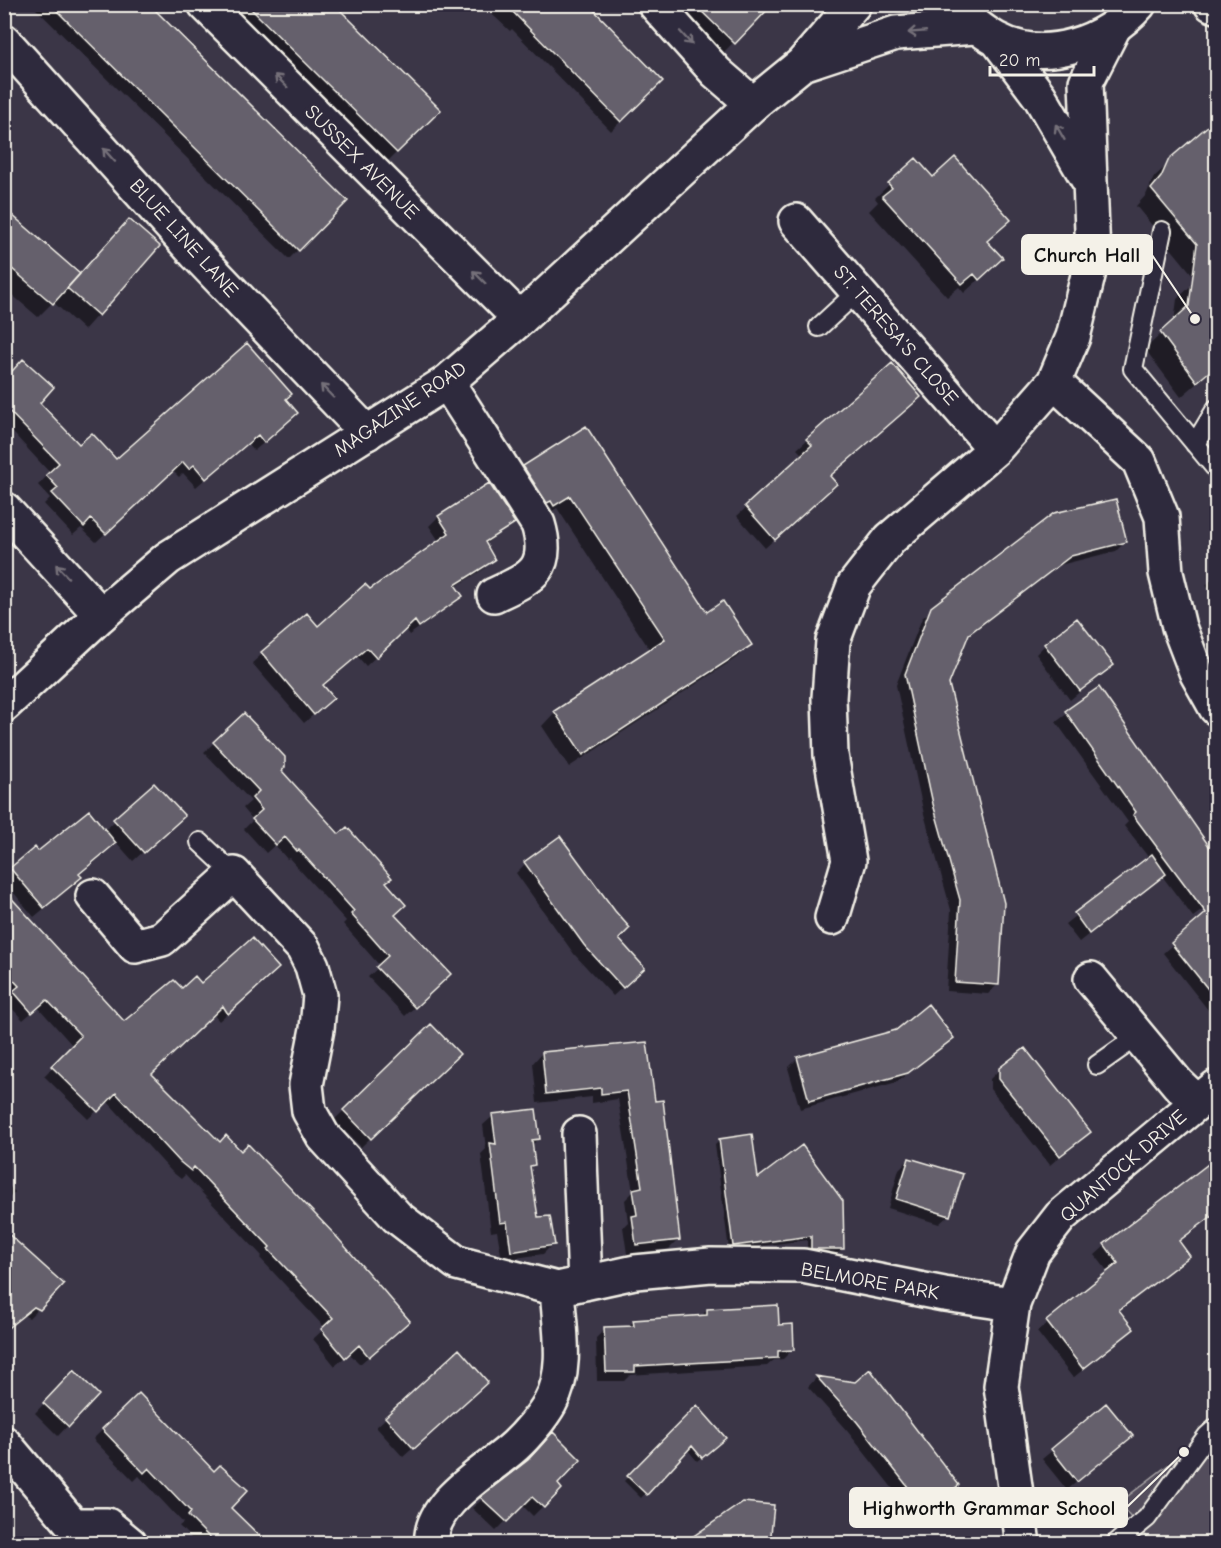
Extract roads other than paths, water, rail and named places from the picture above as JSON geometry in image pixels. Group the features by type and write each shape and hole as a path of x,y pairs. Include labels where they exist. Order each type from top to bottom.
{"street":[{"name":"SUSSEX AVENUE","path":"205,4 520,319"},
{"path":"655,4 717,72 753,104"},
{"name":"MAGAZINE ROAD","path":"4,705 101,615 168,558 234,514 447,382 520,319 753,104 802,64 854,4"},
{"path":"1211,4 1216,6"},
{"path":"832,918 849,861 831,755 829,698 833,641 854,585 890,539 995,449 1054,382 1073,337 1094,255 1086,82 1113,29 1148,5"},
{"name":"MAGAZINE ROAD","path":"802,64 896,33 975,24 1037,50 1077,46 1113,29"},
{"path":"975,24 1040,97 1090,182"},
{"name":"BLUE LINE LANE","path":"4,41 196,254 367,433"},
{"name":"ST. TERESA'S CLOSE","path":"796,221 995,449"},
{"path":"447,382 538,524 542,539 538,568 534,574 494,595"},
{"path":"1054,382 1139,462 1162,517 1166,573 1179,627 1199,678 1216,708"},
{"path":"4,509 101,615"},
{"path":"93,896 135,946 162,939 234,874"},
{"name":"BELMORE PARK","path":"234,874 303,948 312,966 320,994 317,1029 306,1084 309,1111 323,1136 397,1217 457,1263 571,1286 635,1272 711,1265 803,1266 944,1294 1012,1304"},
{"name":"QUANTOCK DRIVE","path":"1023,1544 1001,1386 1012,1304 1033,1252 1061,1216 1207,1095 1138,1036 1091,979"},
{"path":"432,1544 430,1533 439,1515 471,1480 516,1445 550,1403 559,1382 571,1286 579,1134"},
{"path":"4,1443 71,1534 107,1525 130,1544"}],"lane":[{"path":"1162,231 1132,369 1216,468"},
{"path":"819,327 858,291"},
{"path":"1195,444 1216,409"},
{"path":"200,842 234,874"},
{"path":"1097,1065 1138,1036"},
{"path":"1115,1544 1147,1518 1207,1436 1216,1428"}],"place":[{"name":"Church Hall","path":"1195,319"},
{"name":"Highworth Grammar School","path":"1184,1452"}]}
